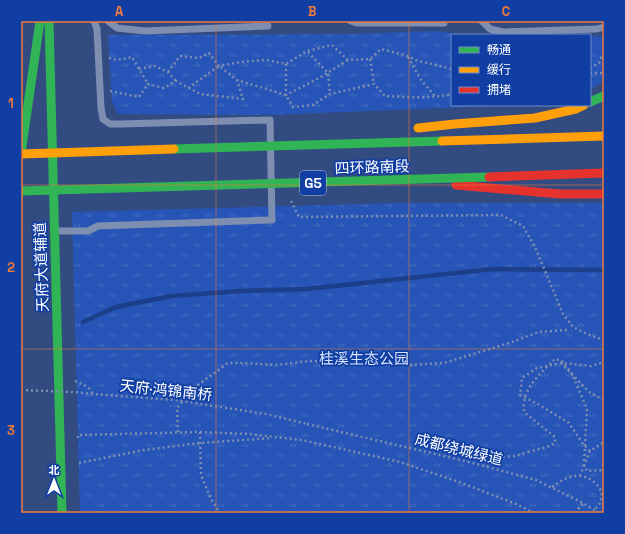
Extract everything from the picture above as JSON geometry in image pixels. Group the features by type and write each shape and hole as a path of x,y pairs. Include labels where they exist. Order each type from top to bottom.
{"main road":[{"path":"21,153 40,21"},
{"name":"天府大道辅道","path":"49,21 62,513"},
{"path":"591,102 604,96"},
{"path":"409,129 534,118 576,109 582,106"},
{"path":"253,146 362,134"},
{"name":"四环路南段","path":"21,153 604,136"},
{"name":"四环路南段","path":"21,191 604,173"},
{"path":"390,180 560,194 604,194"}],"lane":[{"path":"54,231 88,231 98,226 272,220 270,120 110,124 103,120 101,108 97,29 94,21"},
{"path":"108,21 117,28 145,31 268,26"},
{"path":"351,21 357,23 444,23"},
{"path":"482,21 490,29 503,32 597,29 604,27"}],"path":[{"path":"188,88 219,66 266,60 286,64 307,51 332,45 348,60"},
{"path":"168,72 180,56 199,58 208,52 219,66 237,80 286,95 321,77 348,60 370,58 381,49 408,56 415,60 451,69"},
{"path":"307,51 328,73 330,94"},
{"path":"591,67 599,63 604,51"},
{"path":"408,56 420,80 435,96"},
{"path":"98,57 117,60 132,57 148,84 164,88 176,82"},
{"path":"370,58 374,84 384,96 410,97 443,96 451,94"},
{"path":"286,64 286,95 293,107 313,105 330,94 374,84"},
{"path":"139,69 155,66 168,72 176,82 200,94 243,99 237,80"},
{"path":"591,73 604,73"},
{"path":"100,89 139,98 148,84"},
{"path":"290,200 299,217 501,215 523,226 534,247 563,314 573,327 604,340"},
{"path":"178,432 177,408 191,390 228,363 277,365 309,361 410,365 444,363 540,332 567,330"},
{"path":"487,467 497,457 515,456 547,447 555,443 555,437 525,413 524,403 526,393 534,380 555,358 562,361 572,374 587,409 584,465 587,471 604,470"},
{"path":"590,451 583,444 569,423 520,395 522,378 537,368 561,363 591,366 604,362"},
{"path":"561,363 589,392 604,400"},
{"path":"74,380 88,386 93,394"},
{"name":"天府·鸿锦南桥","path":"21,390 73,392 175,400 266,414 307,424"},
{"name":"成都绕城绿道","path":"307,424 465,461 536,480 552,487 599,513"},
{"path":"200,432 202,475 211,499 220,513"},
{"path":"78,435 200,432 249,434 302,440 400,462 459,482 516,504 534,513"},
{"path":"79,462 144,450 200,443 278,437"},
{"path":"580,476 590,451 604,442"},
{"path":"552,487 567,478 584,476 599,486 602,494 601,502 594,510"},
{"path":"575,513 582,503"}],"green space":[{"path":"435,31 460,34 451,34 451,106 493,106 271,115 118,114 112,102 108,35 350,34"},
{"path":"604,34 604,80 591,89 591,37 601,36"},
{"name":"桂溪生态公园","path":"399,203 604,203 604,513 80,513 72,212"}],"waterway":[{"path":"83,322 116,307 171,296 241,291 307,289 493,269 604,270"}],"traffic: fast":[{"path":"21,153 40,21"},
{"path":"49,21 62,513"},
{"path":"591,102 604,96"},
{"path":"174,149 442,141"},
{"path":"21,191 489,177"}],"traffic: jam":[{"path":"489,177 604,173"},
{"path":"456,185 560,194 604,194"}],"traffic: slow":[{"path":"418,128 535,118 576,109 582,106"},
{"path":"442,141 604,136"},
{"path":"21,154 174,149"}]}
